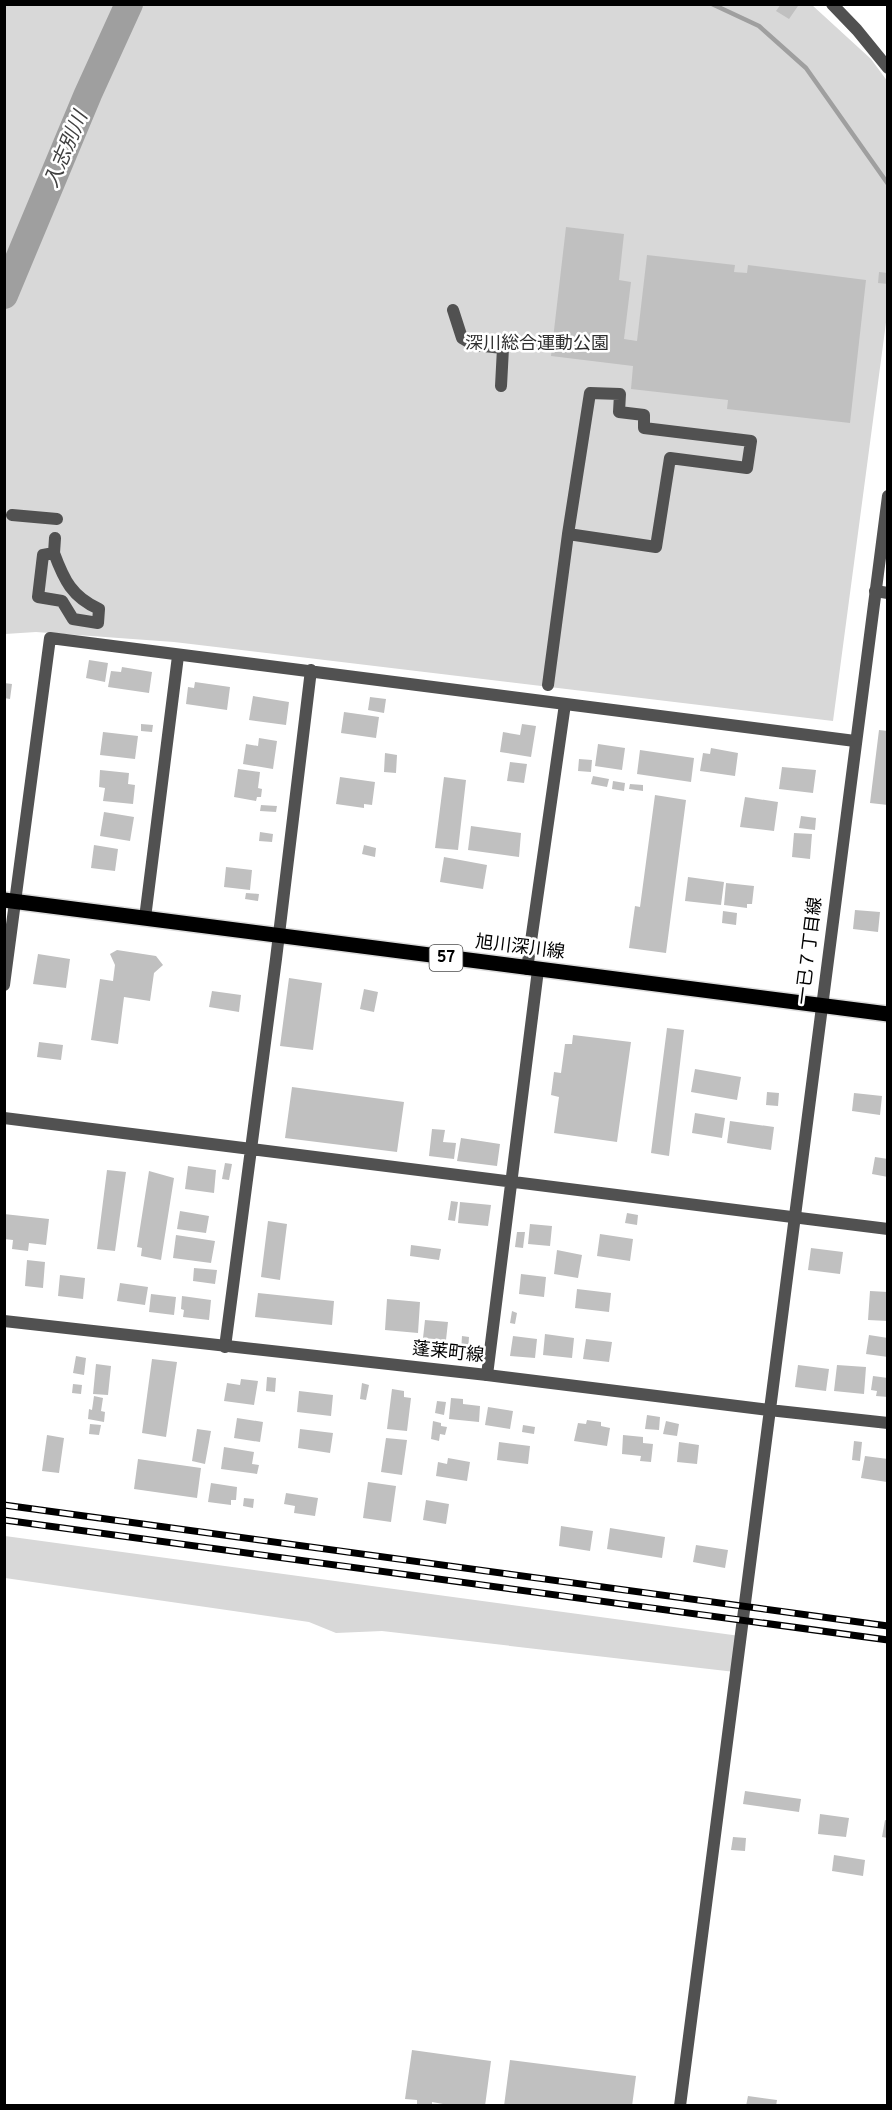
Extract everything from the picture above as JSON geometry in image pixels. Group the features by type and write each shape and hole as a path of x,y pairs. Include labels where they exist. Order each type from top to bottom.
{"main road":[{"name":"旭川深川線","path":"10,901 888,1014"}],"street":[{"path":"832,4 888,68"},
{"path":"453,310 462,338 474,345 503,348 501,386"},
{"path":"548,685 568,534 590,393 620,394 619,412 644,415 644,428 751,441 747,468 670,458 656,547 568,534"},
{"name":"一已７丁目線","path":"680,2106 855,741 881,592 888,496"},
{"path":"12,515 57,519"},
{"path":"54,553 43,555 38,597 62,600 73,619 98,624 99,609 85,603 63,577 54,553 55,538"},
{"path":"4,985 10,901 50,638 855,741"},
{"path":"146,918 178,656"},
{"path":"225,1347 252,1149 311,670"},
{"path":"487,1375 513,1182 533,970 565,704"},
{"path":"4,1118 888,1229"},
{"name":"蓬莱町線","path":"4,1321 888,1423"}],"green space":[{"name":"深川総合運動公園","path":"4,5 812,5 871,59 888,82 887,315 833,721 174,642 36,632 5,634"},
{"path":"5,1536 740,1636 735,1672 382,1631 336,1633 309,1622 5,1578"}],"building":[{"path":"781,4 797,4 798,6 789,19 776,11"},
{"path":"566,227 624,234 619,280 631,282 624,339 637,341 647,255 735,265 734,272 747,273 748,265 866,280 850,423 727,409 728,400 631,389 633,366 551,356"},
{"path":"879,272 888,273 888,284 878,283"},
{"path":"89,660 108,663 105,682 86,678"},
{"path":"122,667 152,672 149,693 108,687 111,671 121,672"},
{"path":"195,682 230,687 227,710 186,704 188,687 194,688"},
{"path":"4,683 12,684 10,699 4,698"},
{"path":"253,696 289,702 286,725 249,720"},
{"path":"370,697 386,699 384,713 368,710"},
{"path":"344,712 379,717 376,738 341,733"},
{"path":"141,724 153,725 152,732 141,731"},
{"path":"522,724 536,726 531,757 500,752 503,732 520,735"},
{"path":"879,730 888,731 888,805 870,803"},
{"path":"103,732 138,736 135,759 100,755"},
{"path":"259,738 277,741 273,769 243,764 246,744 258,746"},
{"path":"598,744 625,748 622,770 595,766"},
{"path":"711,748 738,753 735,776 700,771 703,753 710,754"},
{"path":"640,750 694,758 691,782 637,774"},
{"path":"385,753 397,755 396,773 384,772"},
{"path":"579,759 592,760 591,772 578,771"},
{"path":"510,762 527,764 524,783 507,781"},
{"path":"782,767 816,770 813,793 779,789"},
{"path":"238,769 260,772 258,788 262,789 261,797 257,797 256,801 234,797"},
{"path":"100,770 129,773 128,784 135,785 133,804 103,801 105,788 99,787"},
{"path":"593,776 609,779 607,787 591,784"},
{"path":"340,777 375,782 372,805 364,804 364,808 336,804"},
{"path":"444,777 466,780 458,850 435,848"},
{"path":"613,781 625,783 624,791 612,789"},
{"path":"630,784 643,785 643,791 629,789"},
{"path":"655,795 686,800 666,953 629,948 635,906 640,907"},
{"path":"745,797 778,802 774,831 740,827"},
{"path":"261,805 277,806 276,812 260,811"},
{"path":"104,812 134,817 130,841 100,836"},
{"path":"801,816 816,818 815,830 799,828"},
{"path":"471,826 521,833 519,857 468,850"},
{"path":"260,832 273,834 272,842 259,841"},
{"path":"794,833 812,834 810,859 792,857"},
{"path":"94,845 118,849 115,871 91,868"},
{"path":"364,845 376,848 375,857 362,854"},
{"path":"444,857 487,865 483,889 440,882"},
{"path":"226,867 252,870 250,890 224,887"},
{"path":"688,877 724,882 721,905 685,901"},
{"path":"726,883 754,886 752,904 747,904 747,908 724,905"},
{"path":"246,893 259,894 258,901 245,899"},
{"path":"855,910 880,912 878,932 853,929"},
{"path":"723,911 737,913 736,925 722,923"},
{"path":"117,950 156,956 163,965 154,973 150,1001 124,997 118,1044 91,1040 100,979 113,981 115,965 110,954"},
{"path":"38,954 70,959 66,988 33,984"},
{"path":"289,978 322,983 313,1050 280,1046"},
{"path":"364,989 378,992 374,1012 360,1009"},
{"path":"212,991 241,995 239,1012 209,1007"},
{"path":"667,1028 684,1030 669,1156 651,1153"},
{"path":"573,1035 631,1042 617,1142 554,1133 559,1097 551,1095 554,1072 561,1073 565,1044 572,1044"},
{"path":"39,1042 63,1045 61,1060 37,1057"},
{"path":"695,1069 741,1077 737,1100 691,1092"},
{"path":"292,1087 404,1102 397,1152 285,1138"},
{"path":"767,1092 779,1093 778,1106 766,1105"},
{"path":"854,1093 882,1096 880,1115 852,1111"},
{"path":"695,1113 725,1118 722,1138 692,1133"},
{"path":"730,1121 774,1127 771,1150 727,1143"},
{"path":"432,1129 445,1130 443,1142 456,1143 454,1159 429,1156"},
{"path":"461,1138 500,1144 497,1166 457,1161"},
{"path":"875,1157 888,1159 888,1177 872,1174"},
{"path":"225,1163 232,1164 229,1180 222,1179"},
{"path":"188,1166 216,1170 214,1193 185,1189"},
{"path":"107,1170 126,1172 115,1251 97,1249"},
{"path":"149,1171 174,1178 161,1260 141,1256 142,1248 137,1247"},
{"path":"451,1201 458,1202 455,1221 448,1220"},
{"path":"460,1202 491,1205 488,1226 458,1223"},
{"path":"180,1211 209,1216 206,1233 177,1229"},
{"path":"627,1213 638,1215 637,1225 625,1223"},
{"path":"4,1214 49,1219 46,1245 29,1243 28,1251 12,1249 13,1240 4,1239"},
{"path":"268,1221 287,1224 280,1280 261,1277"},
{"path":"530,1224 552,1226 550,1246 528,1244"},
{"path":"517,1232 525,1232 523,1248 515,1247"},
{"path":"600,1234 633,1239 630,1261 597,1256"},
{"path":"176,1235 215,1241 211,1263 173,1258"},
{"path":"411,1245 441,1249 439,1260 410,1256"},
{"path":"811,1248 843,1252 840,1274 808,1270"},
{"path":"557,1250 582,1255 578,1278 554,1274"},
{"path":"27,1260 45,1262 43,1288 25,1286"},
{"path":"194,1268 217,1270 215,1284 193,1281"},
{"path":"521,1274 546,1277 544,1297 519,1294"},
{"path":"60,1275 85,1278 83,1299 58,1296"},
{"path":"120,1283 148,1287 145,1305 117,1301"},
{"path":"577,1289 611,1293 609,1312 575,1308"},
{"path":"870,1291 888,1292 888,1321 868,1320"},
{"path":"258,1293 334,1301 332,1325 255,1317"},
{"path":"151,1294 176,1297 174,1315 149,1312"},
{"path":"182,1296 211,1300 209,1320 183,1317"},
{"path":"387,1299 420,1302 418,1333 385,1330"},
{"path":"512,1311 517,1313 515,1324 510,1323"},
{"path":"425,1320 448,1322 446,1340 423,1338"},
{"path":"545,1334 574,1338 572,1358 543,1355"},
{"path":"869,1335 888,1338 888,1357 866,1354"},
{"path":"462,1336 469,1337 468,1351 461,1351"},
{"path":"513,1336 537,1339 535,1358 510,1356"},
{"path":"586,1339 612,1342 609,1362 583,1359"},
{"path":"76,1356 86,1358 84,1375 73,1373"},
{"path":"152,1359 177,1362 166,1437 142,1433"},
{"path":"96,1364 111,1366 108,1395 93,1394"},
{"path":"798,1365 829,1369 826,1391 795,1387"},
{"path":"837,1365 866,1367 864,1394 834,1391"},
{"path":"873,1376 888,1378 888,1397 876,1396 877,1391 871,1390"},
{"path":"267,1377 276,1378 275,1392 266,1391"},
{"path":"241,1379 258,1381 254,1405 224,1401 227,1383 240,1385"},
{"path":"362,1383 369,1385 366,1400 360,1399"},
{"path":"73,1384 82,1385 81,1394 72,1393"},
{"path":"392,1389 404,1391 404,1397 411,1398 407,1431 387,1429"},
{"path":"299,1391 333,1395 331,1416 297,1412"},
{"path":"94,1396 103,1398 101,1411 105,1412 104,1422 88,1419"},
{"path":"451,1398 463,1399 463,1404 480,1406 479,1422 449,1419"},
{"path":"437,1401 446,1402 444,1415 435,1413"},
{"path":"488,1407 513,1411 510,1429 485,1425"},
{"path":"647,1415 660,1417 659,1430 645,1429"},
{"path":"237,1418 263,1422 260,1442 234,1438"},
{"path":"587,1420 601,1422 601,1426 610,1428 607,1446 574,1441 578,1423 586,1424"},
{"path":"433,1421 447,1427 445,1435 440,1434 439,1441 431,1439"},
{"path":"666,1421 679,1424 677,1436 663,1434"},
{"path":"90,1424 101,1425 99,1435 89,1434"},
{"path":"523,1425 535,1427 534,1434 522,1432"},
{"path":"197,1429 211,1431 205,1464 192,1461"},
{"path":"300,1429 333,1433 330,1453 298,1448"},
{"path":"47,1435 64,1438 59,1473 42,1471"},
{"path":"623,1435 643,1437 643,1443 653,1444 651,1462 640,1461 641,1456 622,1454"},
{"path":"386,1438 407,1440 402,1475 381,1472"},
{"path":"854,1441 862,1442 860,1461 852,1460"},
{"path":"499,1442 530,1446 528,1464 497,1460"},
{"path":"679,1442 699,1445 697,1464 677,1462"},
{"path":"224,1447 254,1452 252,1464 259,1465 257,1474 221,1469"},
{"path":"865,1456 888,1459 887,1482 861,1478"},
{"path":"448,1458 470,1462 467,1481 436,1476 438,1462 447,1464"},
{"path":"138,1459 201,1468 197,1498 134,1489"},
{"path":"368,1482 396,1486 391,1522 363,1518"},
{"path":"211,1483 237,1487 236,1500 231,1500 231,1505 208,1502"},
{"path":"286,1493 318,1498 315,1516 294,1513 295,1506 284,1504"},
{"path":"244,1498 254,1499 253,1508 243,1506"},
{"path":"426,1500 449,1504 446,1524 423,1520"},
{"path":"561,1526 593,1531 590,1551 559,1546"},
{"path":"610,1528 665,1537 662,1558 607,1549"},
{"path":"696,1545 728,1550 725,1568 693,1562"},
{"path":"745,1791 801,1799 799,1812 743,1804"},
{"path":"820,1814 849,1818 846,1837 818,1834"},
{"path":"885,1820 888,1821 888,1838 882,1837"},
{"path":"733,1837 746,1838 745,1851 731,1850"},
{"path":"834,1855 865,1860 863,1876 832,1871"},
{"path":"412,2050 491,2061 485,2106 454,2106 432,2102 432,2106 417,2106 417,2100 405,2099"},
{"path":"510,2060 636,2076 632,2106 504,2106"},
{"path":"748,2096 777,2100 776,2106 746,2106"}],"waterway":[{"name":"入志別川","path":"4,295 88,94 129,4"},
{"path":"712,4 759,26 806,68 888,184"}],"railway":[{"path":"4,1505 888,1626"},
{"path":"4,1520 888,1640"}]}
